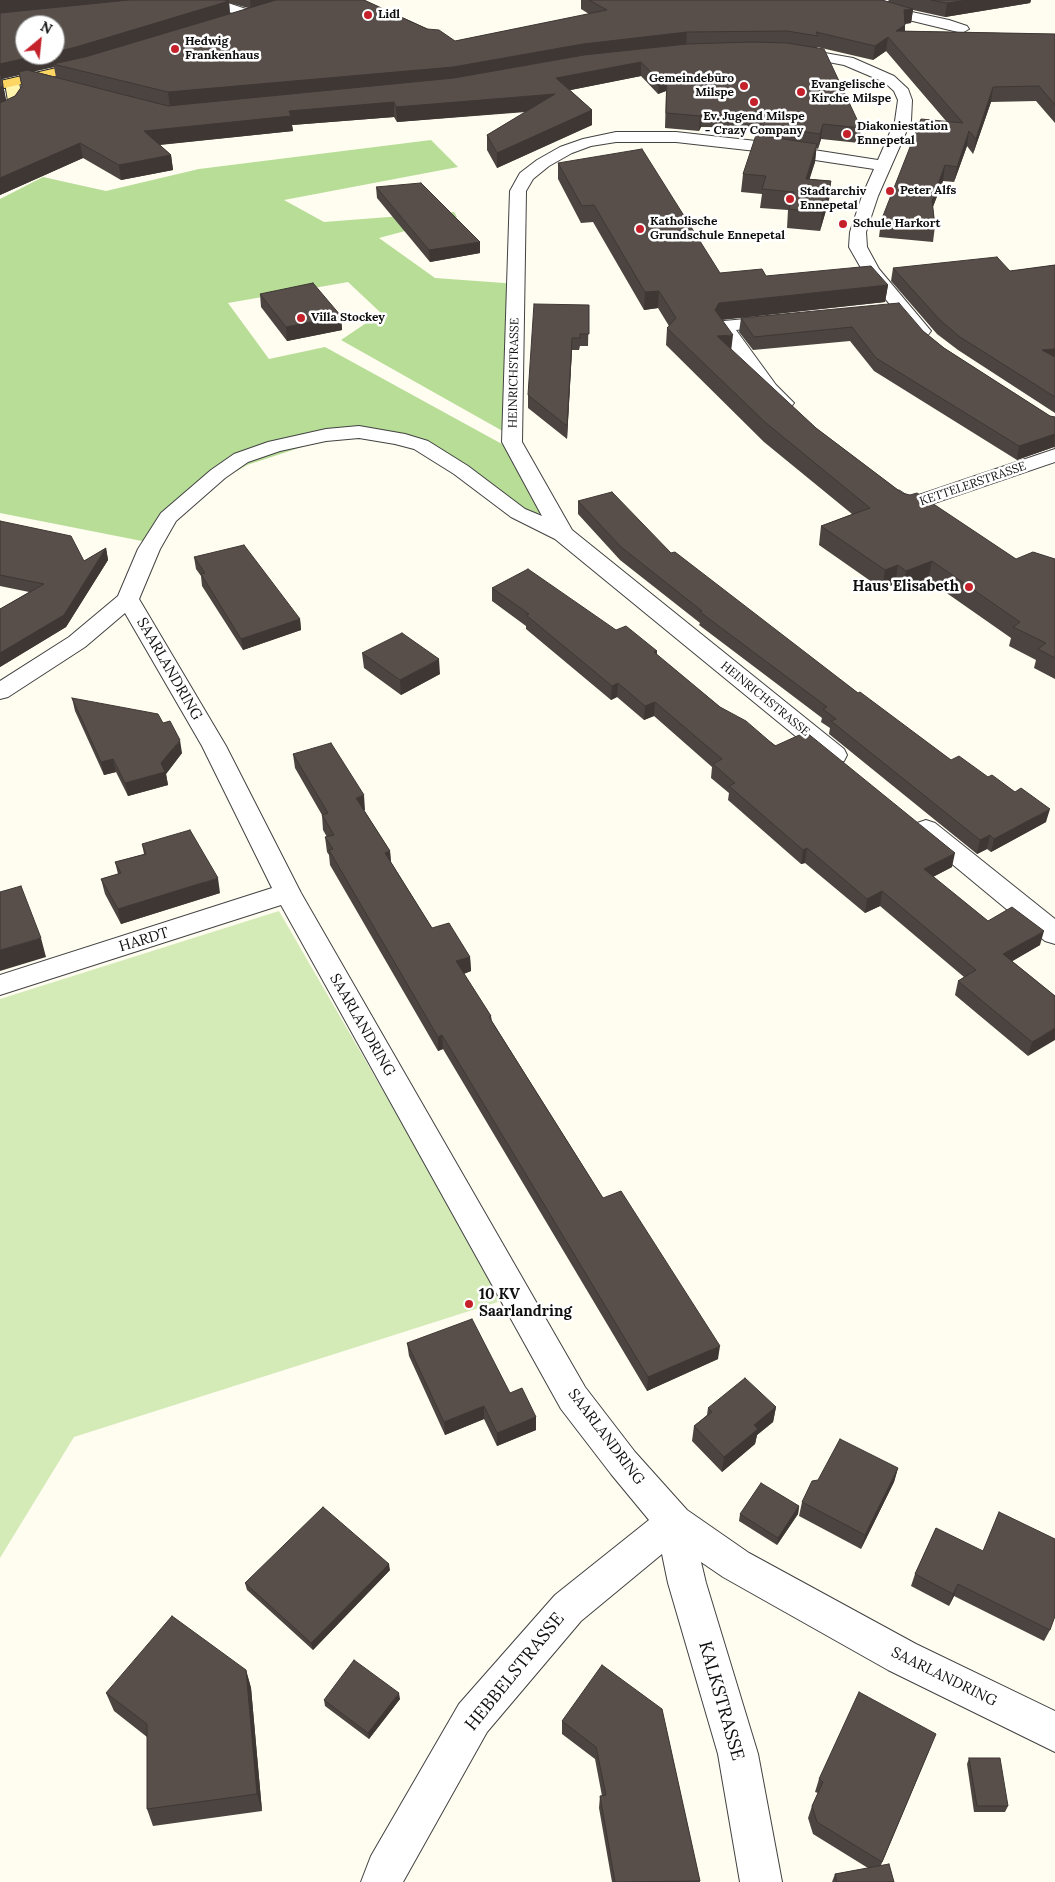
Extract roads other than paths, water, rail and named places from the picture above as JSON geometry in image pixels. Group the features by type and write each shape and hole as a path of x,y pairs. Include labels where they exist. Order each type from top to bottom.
{"main road":[{"path":"223,23 265,10"},
{"path":"0,112 11,107 16,102 6,84 101,61"}],"street":[{"path":"882,0 879,2 882,8 889,11 944,23 962,29"},
{"path":"183,2 209,1 250,15"},
{"path":"778,51 811,54 848,61 889,79 901,89 905,100 903,121 862,220 858,232 858,247 871,272 935,344"},
{"path":"33,79 58,86"},
{"name":"HEINRICHSTRASSE","path":"855,772 562,534 512,442 517,209 518,191 526,176 550,159 588,142 645,135 756,146 883,166"},
{"path":"882,310 901,308"},
{"path":"793,319 724,326 769,389 798,416"},
{"path":"0,692 76,642 128,599 149,549 168,517 211,480 241,458 275,446 326,435 360,432 398,438 421,445 461,470 518,513 562,534"},
{"name":"KETTELERSTRASSE","path":"878,483 907,506 1055,455"},
{"name":"SAARLANDRING","path":"128,599 214,746 288,893 573,1398 623,1463 674,1522 752,1575 902,1657 1055,1732"},
{"path":"909,815 1055,934"},
{"name":"HARDT","path":"0,985 288,893"},
{"name":"HEBBELSTRASSE","path":"382,1882 386,1871 473,1718 568,1608 674,1522"},
{"name":"KALKSTRASSE","path":"674,1522 687,1583 738,1754 761,1882"}],"place":[{"name":"Lidl","path":"368,15"},
{"name":"Hedwig Frankenhaus","path":"175,49"},
{"name":"Gemeindebüro Milspe","path":"744,86"},
{"name":"Evangelische Kirche Milspe","path":"801,92"},
{"name":"Ev. Jugend Milspe - Crazy Company","path":"754,102"},
{"name":"Diakoniestation Ennepetal","path":"847,134"},
{"name":"Peter Alfs","path":"890,191"},
{"name":"Stadtarchiv Ennepetal","path":"790,199"},
{"name":"Schule Harkort","path":"843,224"},
{"name":"Katholische Grundschule Ennepetal","path":"640,229"},
{"name":"Villa Stockey","path":"301,318"},
{"name":"Haus Elisabeth","path":"969,587"},
{"name":"10 KV Saarlandring","path":"469,1304"}]}
